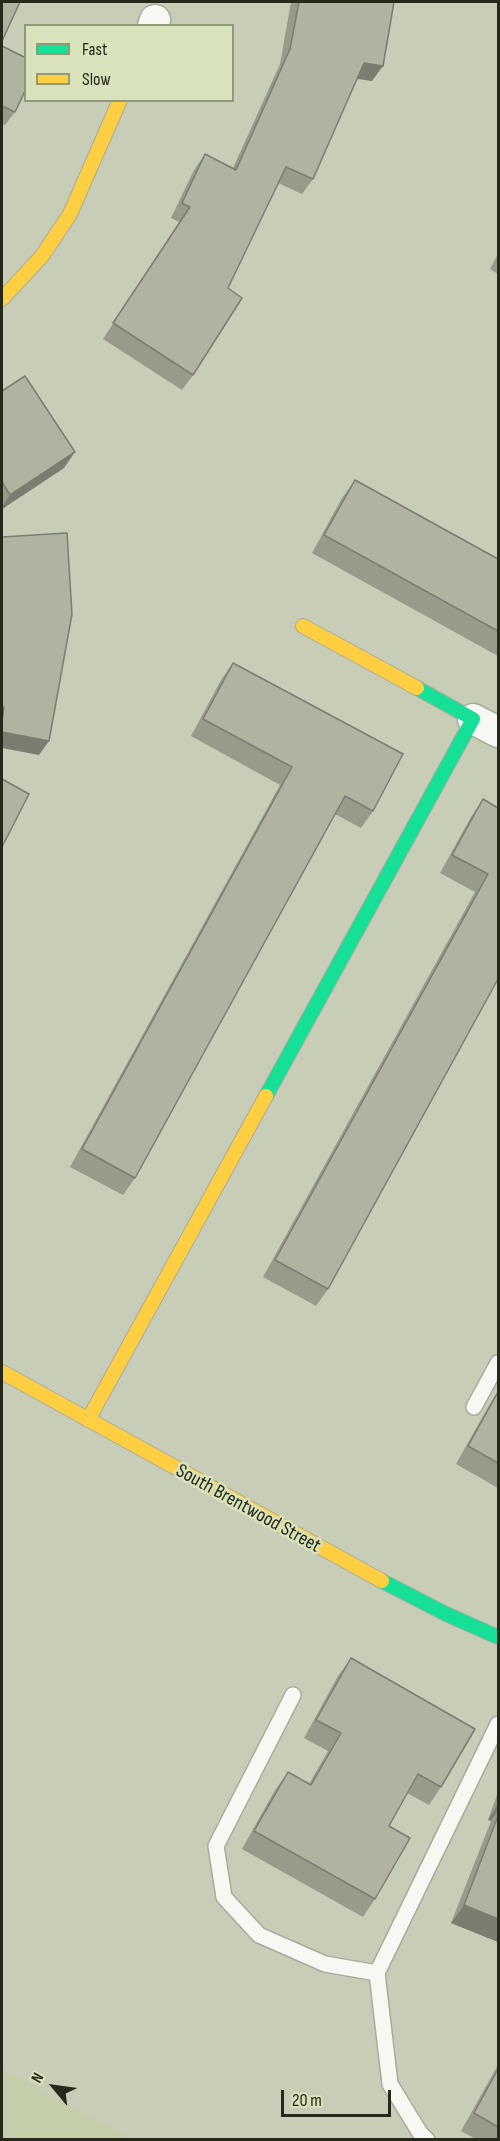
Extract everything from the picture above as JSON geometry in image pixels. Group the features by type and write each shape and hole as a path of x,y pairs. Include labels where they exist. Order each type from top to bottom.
{"street":[{"path":"2,299 42,256 70,214 119,102"},
{"path":"88,1420 486,725 303,626"},
{"name":"South Brentwood Street","path":"2,1372 327,1552 447,1614 498,1637"}],"lane":[{"path":"474,1407 498,1363"},
{"path":"293,1695 216,1846 224,1897 259,1935 325,1965 377,1973"},
{"path":"427,2139 420,2133 390,2084 377,1973 498,1724"}],"shaded area":[{"path":"2,2069 131,2139 2,2139"}],"building":[{"path":"2,2 20,2 2,41"},
{"path":"299,2 394,2 383,66 364,63 313,179 286,167 228,288 242,298 193,375 113,323 190,207 182,203 205,154 236,170 290,49"},
{"path":"2,46 24,57 24,93 15,112 2,106"},
{"path":"25,376 75,452 10,495 2,482 2,391"},
{"path":"355,480 498,559 498,631 324,535"},
{"path":"67,533 72,614 49,741 2,732 4,707 2,706 2,537"},
{"path":"233,663 403,754 373,811 345,796 135,1178 82,1149 292,767 203,719"},
{"path":"2,779 29,794 2,847"},
{"path":"483,799 498,808 498,979 328,1289 275,1260 488,874 452,855"},
{"path":"498,1392 498,1463 468,1446"},
{"path":"351,1658 475,1729 441,1787 418,1774 389,1826 410,1838 375,1899 254,1831 288,1772 311,1785 341,1733 316,1720"},
{"path":"498,1816 498,1919 464,1905"},
{"path":"498,2069 498,2127 474,2113"}],"traffic: fast":[{"path":"266,1096 473,719 417,688"},
{"path":"382,1581 446,1614 498,1637"}],"traffic: slow":[{"path":"2,299 42,256 70,214 119,102"},
{"path":"303,626 417,688"},
{"path":"88,1420 266,1096"},
{"path":"2,1372 382,1581"}]}
